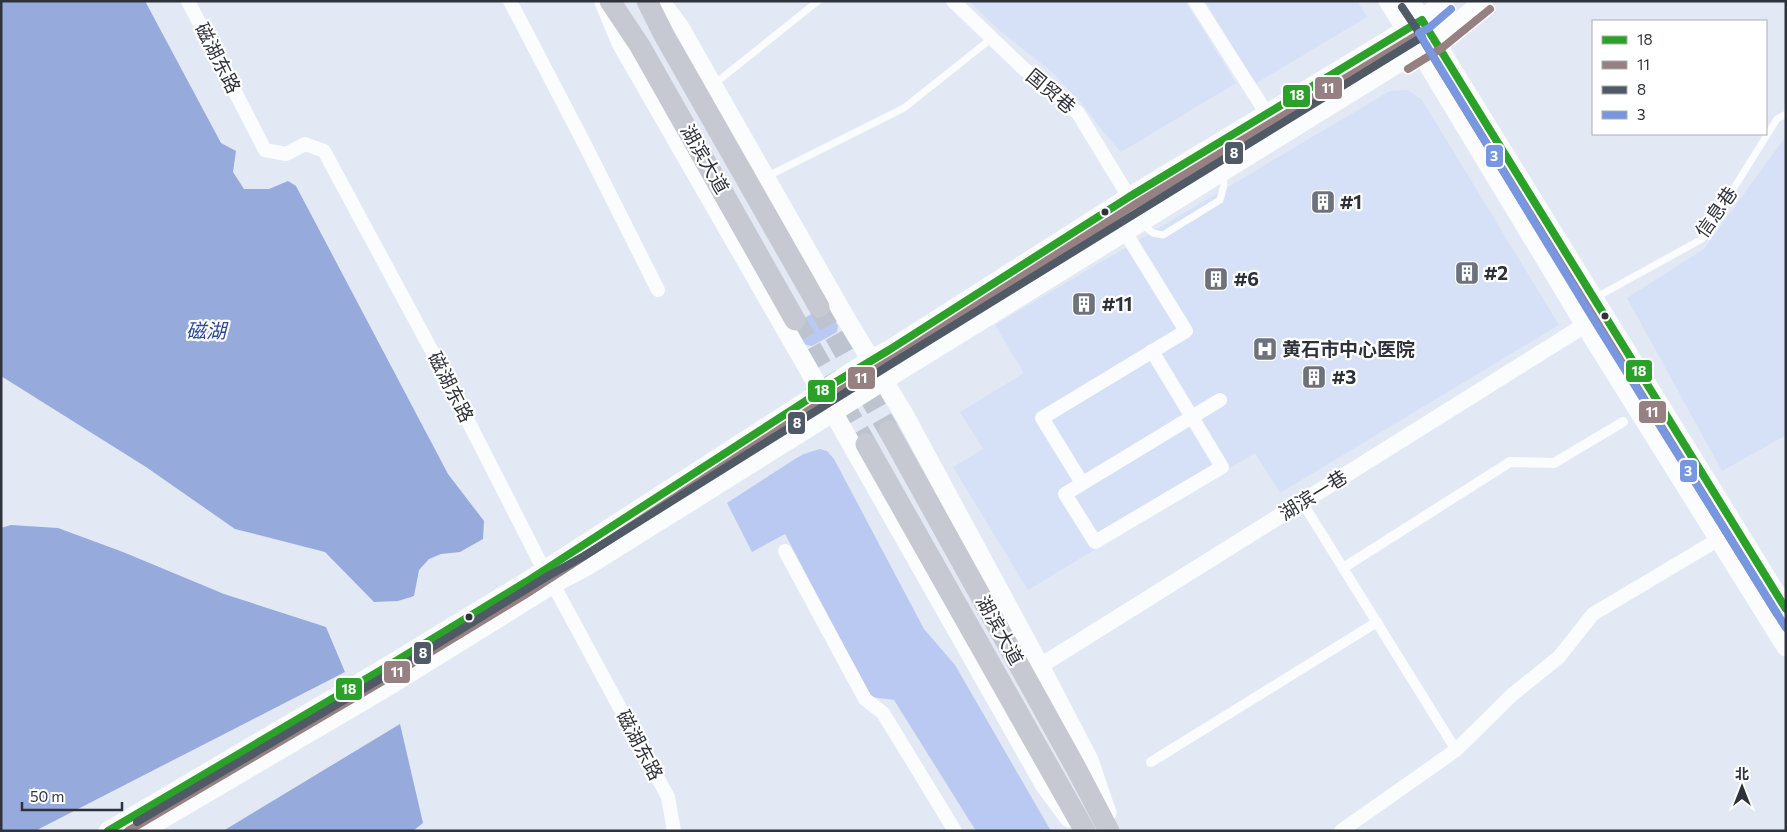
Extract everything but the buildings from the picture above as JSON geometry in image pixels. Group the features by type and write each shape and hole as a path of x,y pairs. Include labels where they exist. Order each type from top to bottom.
{"main road":[{"path":"603,1 621,43 1044,784 1078,831"},
{"name":"湖滨大道","path":"610,1 640,46 796,320"},
{"name":"湖滨大道","path":"648,1 664,35 819,307"},
{"path":"660,1 679,26 870,360 905,416 1089,760 1113,831"},
{"path":"1388,1 1585,325 1786,647"},
{"path":"1410,1 1436,40 1786,609"},
{"path":"142,831 392,684 821,391 870,360 890,350 1129,197 1422,20 1444,1"},
{"path":"108,831 392,664 549,577 589,565 883,380 1436,40 1484,1"},
{"name":"湖滨大道","path":"889,431 1109,831"},
{"name":"湖滨大道","path":"866,444 1085,831"}],"street":[{"name":"磁湖东路","path":"188,1 265,150 286,154 305,144 324,151 440,366 549,577 668,797 674,831"},
{"path":"510,1 658,290"},
{"name":"国贸巷","path":"954,1 1023,68 1078,113 1129,197"},
{"path":"1195,1 1267,114"},
{"path":"1082,483 1042,418 1186,331 1132,227"},
{"name":"湖滨一巷","path":"1040,666 1585,325"},
{"path":"1152,351 1192,417 1222,467 1095,542 1065,494 1082,483 1192,417 1220,400"},
{"path":"1344,568 1510,462 1554,463 1623,422"},
{"path":"1302,502 1456,750"},
{"path":"1341,831 1456,750 1513,694 1559,657 1593,614 1719,539"},
{"path":"785,551 865,699 883,713 955,831"},
{"path":"1151,762 1377,622"}],"lane":[{"path":"713,86 818,1"},
{"path":"766,177 904,108 992,38"},
{"name":"信息巷","path":"1595,298 1702,239 1777,119 1786,114"}],"shaded area":[{"path":"969,1 1185,1 1236,83 1121,152 1084,106 1052,72 999,30"},
{"path":"1205,1 1357,1 1367,17 1255,84"},
{"name":"黄石市中心医院","path":"1408,90 1422,100 1559,325 1280,493 1255,453 1028,590 953,467 983,449 960,412 1024,373 995,325 1390,91"},
{"path":"1786,136 1786,435 1722,471 1627,298 1704,249"},
{"path":"827,306 838,326 837,332 812,346 803,344 791,325"},
{"path":"820,449 827,451 834,459 924,629 955,665 1051,831 976,831 894,700 871,697 785,534 752,552 727,503 795,459"}],"water":[{"name":"磁湖","path":"1,1 145,1 221,143 236,151 233,172 244,189 269,189 288,181 296,186 448,474 484,521 483,539 460,552 441,554 429,559 419,570 414,596 398,601 374,602 325,552 235,529 146,467 1,376"},
{"path":"11,525 58,528 123,552 224,594 326,627 345,672 35,831 1,831 1,528"},
{"path":"400,724 423,823 413,831 223,831"}],"tunnel":[{"path":"819,307 889,431"},
{"path":"795,320 866,444"}],"transit line":[{"name":"8","path":"137,822 387,675 584,556 896,361 1422,37 1402,7"},
{"name":"3","path":"1451,9 1429,28 1419,33 1594,320 1786,628"},
{"name":"11","path":"1408,69 1442,48 1490,9"},
{"name":"18","path":"108,831 383,669 526,582 821,391 889,350 1129,197 1422,20 1786,609"},
{"name":"11","path":"128,831 388,678 531,591 826,399 894,358 1134,205 1419,34 1777,614"}],"place":[{"name":"#1","path":"1323,202"},
{"name":"#2","path":"1467,273"},
{"name":"#6","path":"1216,279"},
{"name":"#11","path":"1084,304"},
{"name":"黄石市中心医院","path":"1265,349"},
{"name":"#3","path":"1314,377"}]}
